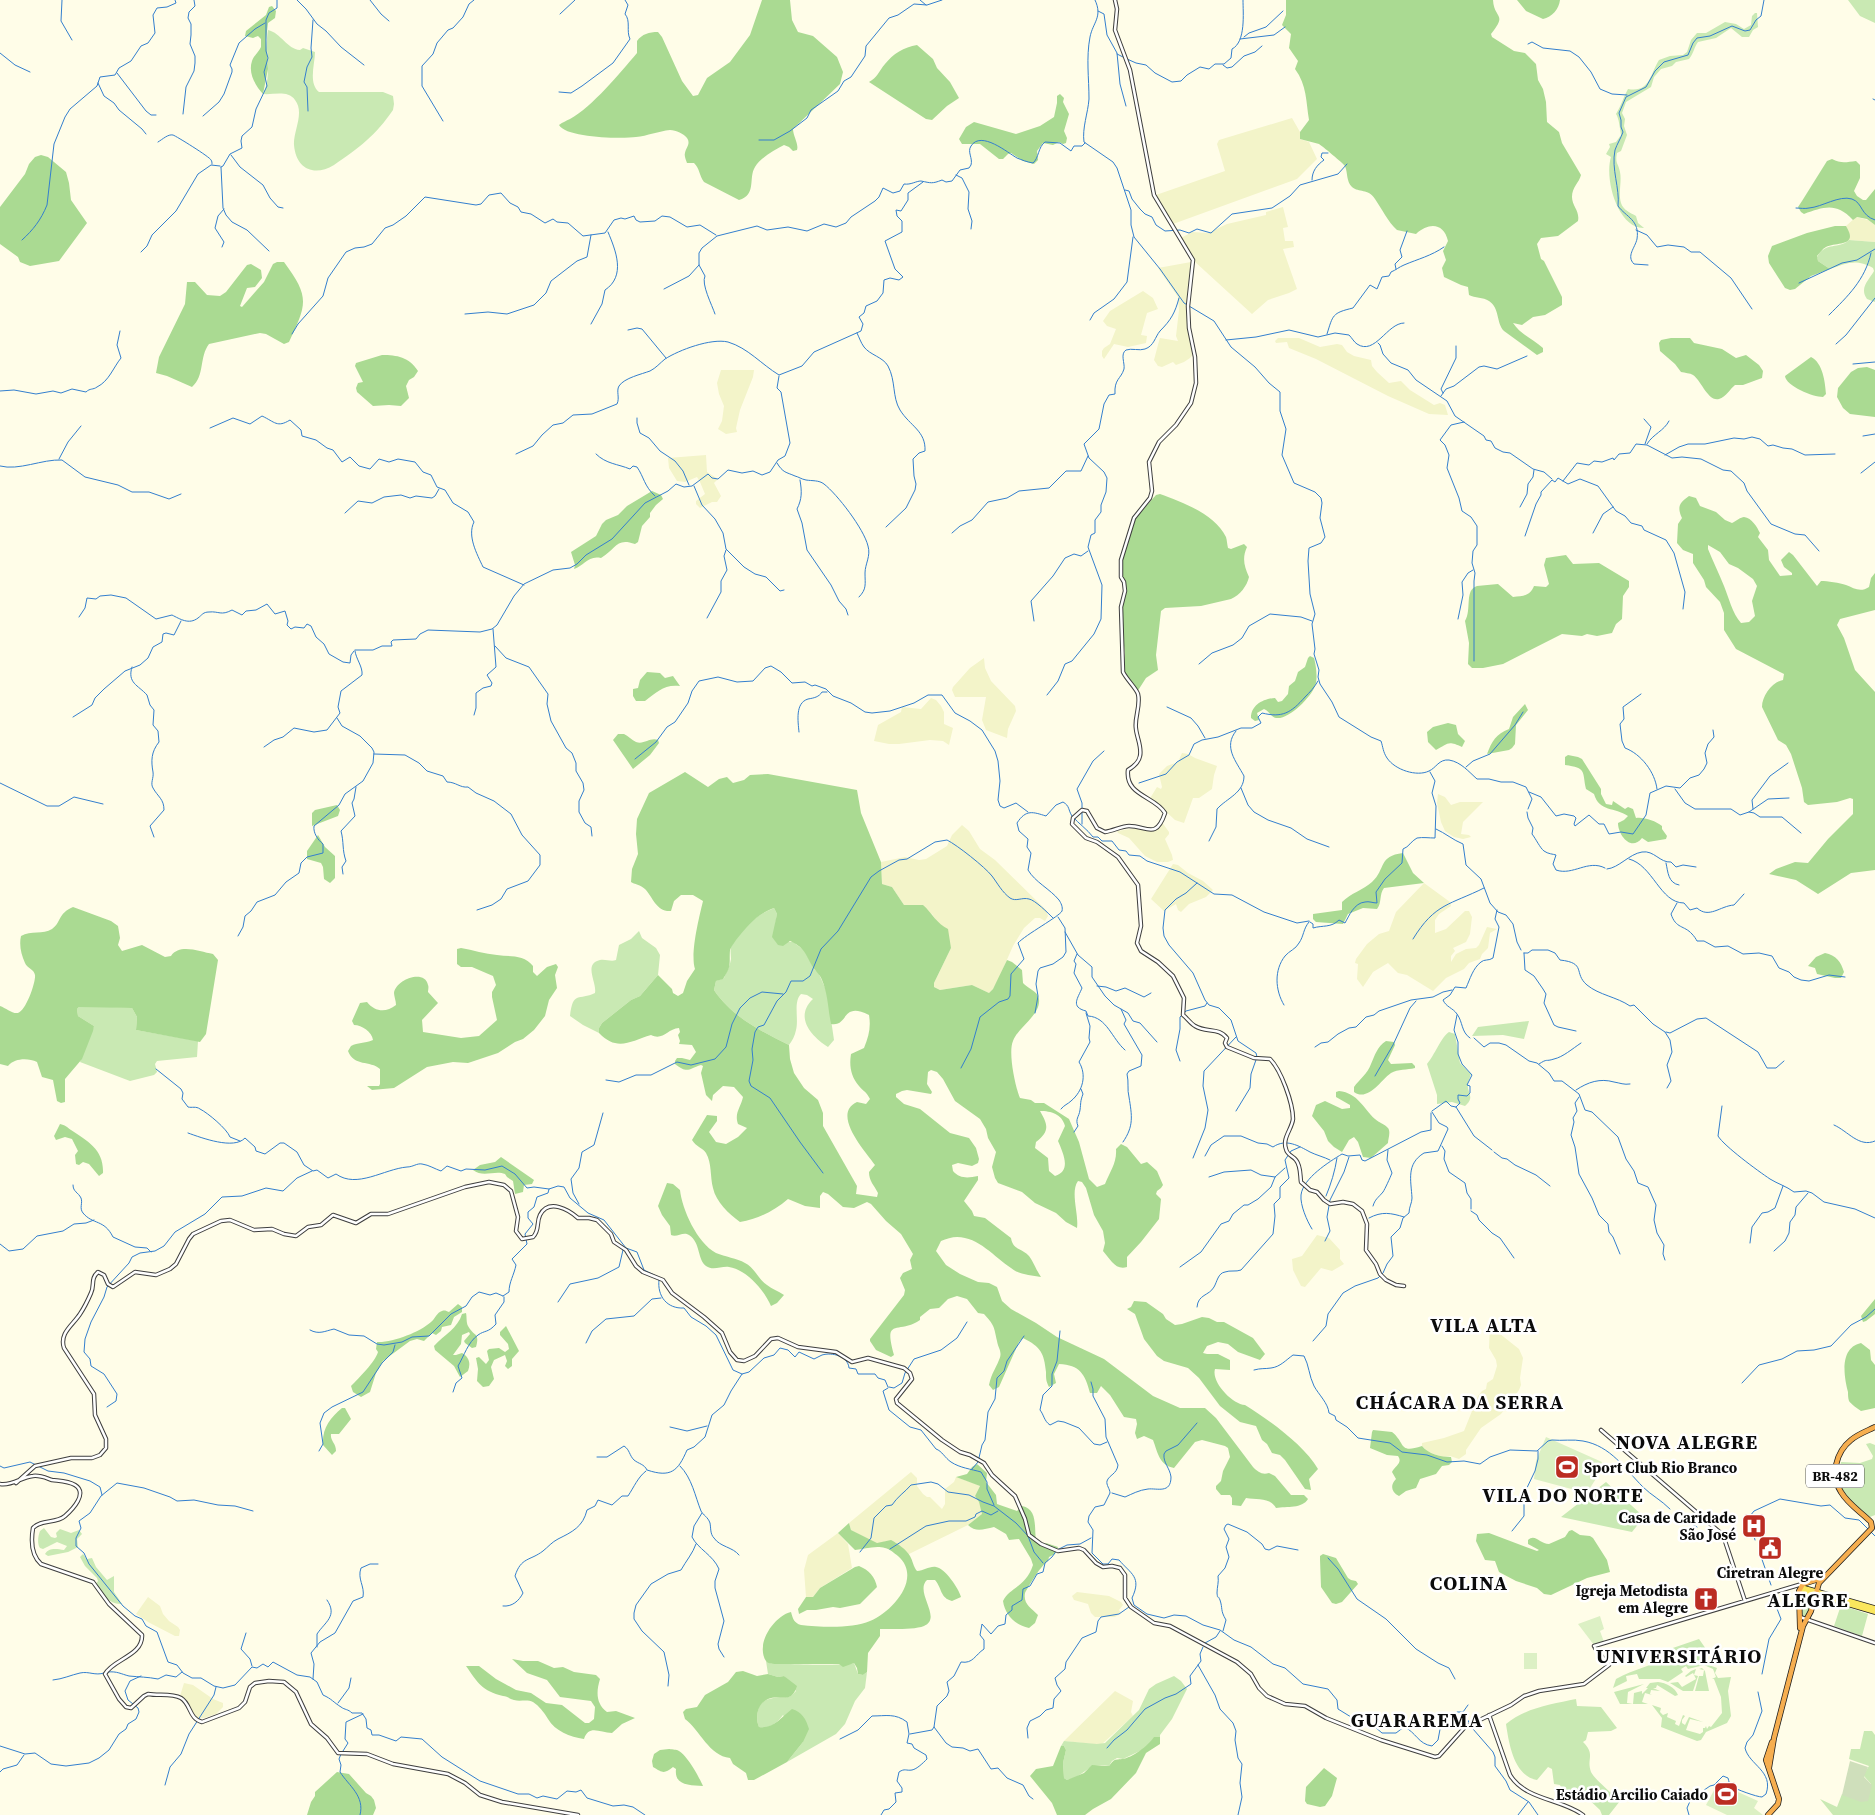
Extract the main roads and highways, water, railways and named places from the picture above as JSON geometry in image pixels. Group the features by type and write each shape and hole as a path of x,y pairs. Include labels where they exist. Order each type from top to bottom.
{"highway":[{"name":"BR-482","path":"1768,1815 1778,1804 1778,1794 1769,1768 1769,1754 1800,1636 1803,1618 1800,1586 1823,1578 1836,1567 1870,1530 1871,1522 1840,1492 1836,1482 1835,1471 1840,1454 1848,1443 1858,1435 1875,1427"},
{"name":"BR-482","path":"1803,1618 1811,1611 1816,1592 1823,1578"}],"main road":[{"path":"1800,1586 1875,1612"},
{"path":"1816,1592 1875,1608"}],"waterway":[{"path":"62,0 61,21 72,40"},
{"path":"22,240 36,224 47,205 54,144 70,109 97,86 100,77 115,75 119,68 131,61 141,46 148,43 155,33 153,15 157,8 167,7 176,3 175,0"},
{"path":"183,114 186,87 194,71 195,63 195,56 190,44 191,24 188,18 189,12 195,6 194,0"},
{"path":"221,167 230,154 242,148 242,136 252,127 256,109 267,86 264,72 268,58 266,51 266,20 269,13 277,8 277,0"},
{"path":"297,0 317,24 341,47 364,65"},
{"path":"370,0 389,21"},
{"path":"443,121 422,86 422,66 433,54 437,43 463,17 469,4 474,0"},
{"path":"560,14 575,0"},
{"path":"559,92 571,93 613,63 630,39 628,20 625,14 628,5 625,0"},
{"path":"920,0 926,5"},
{"path":"759,140 774,140 790,131 807,118 811,110 838,91 844,81 851,77 865,56 866,46 889,18 898,15 914,4 927,5 942,0"},
{"path":"1095,0 1098,15 1091,32 1089,45 1089,99 1084,142 1113,162 1117,168 1131,210 1131,225 1134,237 1184,303 1214,321 1231,347 1255,367 1280,392 1280,411 1286,429 1282,455 1294,483 1315,492 1321,498 1320,518 1325,537 1321,543 1309,548 1308,561 1310,594 1315,614 1312,624 1314,654 1319,670 1320,684 1339,717 1381,741 1386,756 1395,766 1413,773 1424,773 1440,762 1446,760 1453,761 1477,779 1513,782 1526,787 1532,799 1528,809"},
{"path":"1127,59 1146,65 1155,73 1172,82 1181,81 1200,67 1209,69 1215,64 1224,64 1231,58 1232,49 1240,40 1242,34 1243,0"},
{"path":"1648,265 1634,264 1632,261 1631,255 1637,239 1636,227 1632,220 1618,206 1614,157 1623,132 1619,113 1626,97 1646,87 1655,71 1664,62 1688,55 1697,38 1710,36 1732,26 1745,31 1750,30 1761,16 1764,0"},
{"path":"1098,11 1104,14 1107,35 1117,53 1120,84 1126,106"},
{"path":"1244,37 1249,33 1266,27 1283,11"},
{"path":"308,111 307,87 304,82 307,67 312,57 313,20"},
{"path":"203,116 219,102 224,94 232,72 230,65 239,43 265,23"},
{"path":"1240,39 1274,35 1285,27"},
{"path":"1528,44 1532,42 1543,48 1570,51 1579,57 1591,72 1600,89 1612,94 1627,95"},
{"path":"1223,65 1227,68 1232,67 1244,56 1255,52 1262,46"},
{"path":"0,53 15,65 30,72"},
{"path":"1117,54 1123,57"},
{"path":"117,73 146,111 151,115 156,115"},
{"path":"98,83 104,96 114,103 119,110 146,134"},
{"path":"158,142 167,136 173,135 205,155 211,160 212,164"},
{"path":"715,314 704,284 705,276 699,265 699,253 702,248 717,236 757,226 767,230 788,227 807,231 824,224 836,227 846,223 851,217 875,201 883,188 893,193 900,191 904,184 921,181 932,183 942,180 946,182 952,181 960,170 969,168 971,165 970,148 975,142 981,140 988,141 1017,158 1033,163 1045,142 1060,143 1071,151 1074,146 1082,146 1085,143"},
{"path":"1312,180 1315,168 1324,160 1321,157 1322,153 1328,153"},
{"path":"231,155 240,167 263,185 270,198 278,207 283,208"},
{"path":"1125,190 1129,191 1132,199 1140,209 1152,217 1156,225 1165,231 1180,230 1189,233 1197,229 1211,233 1232,214 1272,208 1290,196 1300,185 1338,174 1347,164"},
{"path":"141,252 147,246 152,235 176,211 198,174 211,165 220,166"},
{"path":"221,167 223,208 226,215 232,222 247,230 269,251"},
{"path":"956,175 962,178 969,192 968,209 972,221 971,229"},
{"path":"516,454 533,446 553,425 563,423 573,415 592,414 617,404 618,388 621,383 650,371 665,359 678,352 704,343 728,342 748,352 779,375 802,366 814,352 861,331 863,324 859,317 864,313 866,306 877,301 883,293 884,280 890,278 899,280 903,277 895,269 885,241 902,232 902,221 897,216 896,210 901,211 908,200 908,193 923,182"},
{"path":"292,334 298,324 323,296 328,278 346,252 372,244 385,228 406,216 425,197 476,205 481,204 489,195 501,193 510,203 518,207 521,212 531,214 545,223 553,219 557,222 568,223 583,236 605,233 614,220 634,216 640,222 655,221 662,216 670,217 687,227 700,225 716,235"},
{"path":"1796,208 1814,207 1847,198 1856,201 1864,212 1875,220"},
{"path":"222,247 224,242 215,228 218,216 224,209"},
{"path":"1636,230 1647,235 1657,247 1668,245 1684,247 1691,252 1700,252 1731,278 1752,309"},
{"path":"1396,269 1395,264 1402,257 1400,250 1407,231"},
{"path":"591,324 602,304 605,290 615,278 617,271 616,255 608,232"},
{"path":"465,314 488,312 507,314 534,305 546,293 551,281 577,261 587,257 591,235"},
{"path":"1090,320 1094,313 1114,299 1127,282 1133,237"},
{"path":"1327,334 1334,316 1337,313 1353,308 1370,285 1377,289 1382,277 1389,276 1391,272 1444,247"},
{"path":"1799,283 1842,263 1857,260 1875,249"},
{"path":"1829,315 1860,279 1871,253"},
{"path":"664,289 689,276 699,265"},
{"path":"1047,695 1058,681 1065,664 1072,661 1094,634 1101,619 1102,585 1088,547 1091,535 1095,533 1095,520 1101,512 1107,478 1104,472 1089,458 1084,444 1099,429 1104,404 1109,395 1115,394 1117,382 1124,369 1124,352 1128,349 1143,350 1148,348 1172,316 1179,298"},
{"path":"1836,344 1846,335 1875,298"},
{"path":"1226,340 1256,337 1289,330 1318,337 1335,333 1349,335 1356,343 1363,347 1370,346 1392,328 1404,323"},
{"path":"628,330 642,329 666,358"},
{"path":"0,391 14,390 36,394 53,391 61,393 72,389 86,392 96,388 108,378 121,358 117,345 120,331"},
{"path":"857,333 867,350 883,360 888,366 900,410 920,433 925,444 925,451 919,453 913,459 915,490 906,508 886,527"},
{"path":"1378,343 1383,354 1391,363 1408,370 1416,380 1447,401 1455,416 1484,436 1486,440 1491,441 1495,448 1510,453 1533,469 1544,472 1552,479"},
{"path":"1443,393 1441,389 1456,358 1456,346"},
{"path":"1441,396 1446,389 1454,386 1479,367 1484,366 1497,369 1527,356"},
{"path":"1853,364 1875,362"},
{"path":"355,650 373,650 382,646 392,646 391,642 393,640 416,639 420,634 428,630 480,632 492,629 497,625 514,596 524,584 553,570 570,568 577,564 586,555 612,539 645,503 668,491 676,484 684,487 692,486 708,474 712,478 718,479 728,470 742,473 753,471 762,475 770,472 778,460 785,456 790,443 781,392 777,388 779,376"},
{"path":"210,428 233,418 250,424 262,416 279,424 290,420 301,430 302,436 316,440 333,450 342,462 350,457 359,466 370,469 379,459 389,462 398,459 415,462 423,472 431,475 437,487 445,490 453,503 468,512 474,522 472,539 483,567 524,585"},
{"path":"637,418 640,433 649,438 660,451 675,461 683,471 689,485"},
{"path":"1644,419 1651,427 1645,444"},
{"path":"1647,444 1669,421"},
{"path":"1464,422 1451,425 1440,440 1445,445 1449,455 1447,468 1462,511 1471,517 1477,526 1477,545 1473,551 1472,563 1475,573 1474,661"},
{"path":"59,459 68,442 81,426"},
{"path":"1863,436 1875,434"},
{"path":"1665,455 1688,444 1705,444 1734,438 1744,439 1752,437 1760,439 1768,446 1773,445 1792,449 1805,455 1835,454"},
{"path":"1563,481 1577,463 1589,465 1594,461 1602,462 1613,458 1614,460 1619,454 1630,453 1636,444 1647,445 1672,458 1701,459 1723,470 1731,471 1744,483 1747,491 1771,524 1795,534 1805,535 1819,551"},
{"path":"596,454 604,460 630,469 633,466 637,467 655,496"},
{"path":"952,533 960,526 972,520 988,502 1007,498 1019,491 1049,488 1066,471 1081,471 1088,456"},
{"path":"0,466 15,467 62,460 85,477 118,485 132,492 149,492 169,499 181,494"},
{"path":"1861,473 1875,462"},
{"path":"777,463 787,473 804,480 818,481 824,484 843,504 856,522 868,546 869,553 865,570 864,589 859,597"},
{"path":"1520,507 1527,494 1528,484 1533,477 1534,470"},
{"path":"1525,536 1541,492 1552,480 1555,482 1558,478 1568,484 1580,479 1598,486 1616,511 1625,516 1631,523 1642,526 1644,530 1666,540 1674,553 1685,592 1683,609"},
{"path":"800,480 801,495 797,509 802,523 807,550 831,585 848,615"},
{"path":"694,486 702,505 715,519 723,533 726,549 744,567 755,574 766,577 780,591 784,590"},
{"path":"345,513 358,501 372,503 384,497 401,495 410,498 416,496 432,498 439,489"},
{"path":"1593,533 1603,514 1613,507"},
{"path":"707,618 721,592 721,581 727,570 724,556 726,550"},
{"path":"1034,621 1031,601 1053,576 1065,558 1074,554 1081,556 1088,551"},
{"path":"1458,619 1463,595 1462,582 1468,573 1473,570"},
{"path":"79,617 85,608 87,598 96,599 100,596 111,595 126,598 156,619 172,615 181,620 188,621 195,620 207,612 223,613 232,610 242,615 246,611 256,610 267,604 275,614 285,611 288,621 287,625 291,629 295,627 304,628 307,624 311,626 316,637 324,644 329,654 343,662 350,663 351,655 354,651"},
{"path":"1199,664 1212,653 1233,645 1242,638 1249,626 1270,614 1301,617 1312,621"},
{"path":"73,717 92,705 95,698 125,671 140,665 148,658 153,647 162,642 163,634 174,635 181,621"},
{"path":"474,715 476,693 483,688 491,686 492,683 487,675 496,667 493,629"},
{"path":"495,646 506,658 529,667 548,694 547,704 551,721 566,748 572,753 576,763 576,771 583,783 584,790 579,801 579,812 585,823 591,827 592,836"},
{"path":"264,747 274,740 283,737 294,728 314,732 327,730 340,713 338,707 341,691 362,675 355,651"},
{"path":"635,759 656,742 667,727 675,722 688,703 692,691 699,681 718,677 737,682 753,681 765,668 771,666 781,672 792,683 805,682 812,686 815,685 826,689 833,696 851,703 865,712 890,711 914,703 928,695 942,695 955,713 982,730 995,751 1000,781 998,800 1000,806 1004,808 1016,803 1028,812"},
{"path":"132,667 132,680 147,695 150,705 154,710 153,725 158,731 159,742 154,749 152,757 152,784 162,801 164,810 150,826 154,837"},
{"path":"1139,783 1166,774 1177,762 1189,755 1194,744 1202,740 1218,737 1241,728 1252,728 1261,723 1258,717 1262,713 1275,715 1286,713 1300,702 1318,681"},
{"path":"799,732 798,713 801,704 822,692 827,692"},
{"path":"1641,694 1623,707 1624,719 1620,724 1622,741 1625,748 1642,759 1646,764 1653,776 1657,789"},
{"path":"1167,707 1191,718 1205,738"},
{"path":"1466,767 1473,761 1490,754 1515,725 1523,712"},
{"path":"238,936 243,927 245,916 257,902 275,895 286,882 299,873 301,863 307,857 323,853 323,844 316,836 314,826 339,805 345,794 363,781 373,763 374,752 372,748 360,736 342,726 337,718"},
{"path":"1529,792 1541,797 1556,816 1564,814 1574,816 1576,818 1575,826 1589,815 1599,824 1604,824 1609,834 1621,832 1633,834 1646,815 1650,793 1666,786 1680,788 1690,778 1699,775 1704,769 1707,763 1705,753 1708,744 1714,737 1713,730"},
{"path":"1209,841 1216,827 1217,809 1238,791 1243,782 1244,776 1232,754 1231,748 1232,737 1236,731"},
{"path":"1082,824 1082,803 1077,789 1093,761 1104,751"},
{"path":"374,754 405,755 419,763 427,771 443,776 447,782 468,787 494,801 511,814 522,835 540,855 540,865 528,881 507,889 501,899 492,905 477,910"},
{"path":"1753,809 1752,800 1770,776 1788,763"},
{"path":"1310,922 1313,924 1313,928 1330,925 1339,920 1345,923 1352,910 1361,903 1377,903 1376,892 1385,879 1402,863 1403,849 1417,838 1435,838 1436,806 1432,793 1435,781 1430,772"},
{"path":"0,783 47,806 59,806 74,797 103,804"},
{"path":"343,874 342,867 346,861 341,831 355,816 352,803 356,787"},
{"path":"1241,788 1248,805 1254,812 1268,820 1291,828 1307,839 1329,847"},
{"path":"1675,789 1685,803 1695,809 1731,809 1740,815 1749,812 1768,799 1789,798"},
{"path":"961,1068 971,1049 980,1017 1010,996 1011,974 1024,959 1018,943 1062,911 1059,900 1028,870 1031,853 1027,847 1028,839 1019,831 1017,823 1024,815 1033,813 1046,816 1056,805 1063,802 1068,807 1072,816 1093,837 1098,837 1102,841 1112,841 1119,850 1126,851 1129,855 1140,856 1147,861 1180,872 1214,894 1232,895 1264,912 1297,923 1309,921"},
{"path":"1527,812 1533,828 1532,834 1542,850 1556,855 1553,864 1556,870 1568,871 1593,865 1605,868"},
{"path":"1749,812 1760,817 1782,817 1801,833"},
{"path":"1436,829 1463,844 1466,865 1481,879 1490,903 1498,912 1506,915 1513,924 1521,950"},
{"path":"823,1173 770,1098 751,1086 749,1081 753,1060 752,1049 755,1032 758,1027 764,1025 791,981 803,981 810,976 821,949 838,931 871,877 935,842 947,840 983,867 1010,898 1015,900 1032,900 1053,918"},
{"path":"1607,869 1642,852 1650,853 1664,861 1671,862 1676,867 1683,865 1696,867"},
{"path":"1629,859 1644,868 1669,897 1684,903 1690,910 1697,908 1706,912 1715,911 1734,905 1744,894"},
{"path":"1666,863 1671,880 1679,885"},
{"path":"1197,883 1165,910 1164,936 1169,945 1193,973 1205,1000 1209,1005 1219,1008 1231,1020 1238,1041 1256,1053 1257,1057 1251,1074 1250,1088 1236,1111"},
{"path":"1413,939 1429,918 1444,906 1484,888"},
{"path":"1677,903 1671,914 1673,919 1678,925 1689,931 1697,941 1704,941 1715,947 1728,946 1743,954 1759,953 1772,956 1779,968 1801,980 1809,981 1829,975 1845,977"},
{"path":"1470,1038 1465,1033 1457,1014 1443,1000 1450,995 1455,987 1466,988 1478,964 1493,958 1499,927 1495,919 1497,910"},
{"path":"1035,1013 1038,996 1036,984 1038,971 1040,968 1053,964 1063,957 1066,952 1065,928 1058,917"},
{"path":"1284,1005 1277,987 1279,967 1285,956 1298,945 1309,922"},
{"path":"1065,932 1078,955 1092,967 1092,977 1105,996 1114,1005 1128,1013 1133,1021 1140,1023 1157,1042"},
{"path":"1524,953 1532,950 1548,950 1555,953 1560,960 1574,963 1587,985 1630,1006 1634,1005 1653,1024 1665,1032 1670,1040 1672,1052 1667,1065 1671,1081 1667,1088"},
{"path":"1524,953 1525,970 1534,976 1546,994 1544,1003 1554,1025 1576,1031"},
{"path":"1077,954 1074,961 1076,964 1074,973 1082,988 1076,1002 1077,1005 1086,1011 1088,1016 1095,1017 1105,1024 1125,1050"},
{"path":"1097,986 1116,991 1125,988 1144,997 1151,993"},
{"path":"1315,1047 1321,1043 1328,1042 1349,1028 1356,1027 1366,1017 1374,1015 1379,1011 1411,1000 1433,997 1452,990"},
{"path":"606,1080 619,1082 636,1075 651,1075 677,1062 691,1065 715,1059 726,1047 732,1024 740,1008 750,998 762,992 783,994"},
{"path":"1375,1076 1393,1045 1410,1008 1416,1001"},
{"path":"1180,1061 1176,1050 1180,1017 1186,1011 1205,1006 1207,1003"},
{"path":"1121,1009 1126,1020 1124,1024 1142,1055 1141,1066 1129,1071 1127,1074 1131,1126 1123,1142"},
{"path":"1061,1109 1075,1097 1081,1088 1083,1072 1079,1062 1090,1042 1090,1026 1086,1013"},
{"path":"1456,1107 1460,1103 1458,1095 1467,1096 1470,1093 1470,1086 1467,1085 1472,1075 1462,1064 1458,1054 1458,1042 1454,1030 1457,1015"},
{"path":"1666,1032 1670,1033 1697,1019 1706,1018 1758,1052 1767,1068 1776,1068 1784,1061"},
{"path":"1193,1158 1205,1128 1208,1110 1203,1086 1204,1071 1236,1037"},
{"path":"1474,1038 1484,1047 1490,1043 1506,1045 1529,1061 1537,1063 1549,1073 1554,1081 1562,1081 1579,1094 1585,1110 1592,1112 1618,1137 1638,1183 1648,1187 1656,1205 1654,1220 1657,1233 1664,1245 1663,1254 1665,1260"},
{"path":"1539,1064 1561,1057 1581,1043"},
{"path":"156,1069 181,1089 183,1093 182,1099 188,1107 203,1111 221,1126 230,1137 240,1141"},
{"path":"1576,1090 1599,1081 1630,1084"},
{"path":"1074,1132 1078,1126 1077,1120 1083,1094 1081,1089"},
{"path":"1579,1097 1575,1103 1577,1111 1573,1118 1571,1135 1575,1147 1579,1174 1599,1215 1608,1224 1609,1232 1620,1254"},
{"path":"1432,1111 1446,1101 1451,1106 1456,1107 1474,1136 1492,1150"},
{"path":"1722,1106 1718,1136 1734,1152 1770,1179 1794,1192 1806,1191 1824,1202 1855,1209 1875,1218"},
{"path":"1313,1341 1326,1326 1328,1314 1343,1293 1355,1286 1378,1278 1393,1256 1391,1237 1400,1228 1403,1218 1409,1213 1412,1202 1411,1173 1414,1162 1424,1153 1438,1151 1448,1129 1439,1123 1432,1112"},
{"path":"579,1204 573,1193 571,1179 579,1168 582,1152 594,1145 603,1113"},
{"path":"1312,1229 1304,1213 1301,1199 1303,1189 1311,1177 1342,1154 1348,1156 1360,1155 1362,1160 1365,1161 1421,1132 1431,1130 1431,1113"},
{"path":"1834,1125 1859,1141 1869,1143 1875,1141"},
{"path":"188,1133 226,1143 233,1143 245,1138 255,1147 256,1151 265,1154 280,1143 284,1143 297,1152 304,1165 313,1171 317,1170 328,1178 336,1174 353,1180 362,1179 398,1168 420,1164 441,1171 447,1166 461,1171 466,1169 485,1170 502,1166 515,1174 527,1188 549,1189"},
{"path":"1205,1156 1211,1145 1224,1136 1241,1136 1273,1147 1283,1143 1292,1144 1330,1160"},
{"path":"1442,1146 1445,1151 1444,1159 1449,1172 1465,1183 1467,1193 1471,1199 1471,1209"},
{"path":"1197,1307 1199,1300 1212,1290 1221,1274 1227,1271 1241,1270 1273,1234 1274,1204 1280,1198 1280,1187 1289,1178 1285,1160 1291,1151 1300,1147"},
{"path":"1373,1206 1384,1191 1392,1173 1387,1160 1388,1150"},
{"path":"1494,1152 1536,1175 1550,1186"},
{"path":"1325,1241 1330,1231 1327,1217 1330,1200 1349,1157"},
{"path":"1326,1196 1337,1158"},
{"path":"1180,1267 1201,1252 1221,1224 1229,1221 1233,1214 1244,1205 1248,1205 1258,1199 1271,1187 1275,1177 1285,1168"},
{"path":"1209,1177 1224,1172 1251,1170 1261,1175 1275,1177"},
{"path":"107,1407 116,1401 117,1394 104,1374 91,1366 90,1359 84,1352 85,1339 107,1287 129,1263 132,1257 140,1253 155,1251 164,1246 175,1232 205,1214 222,1197 242,1196 266,1188 283,1191 297,1178 312,1171"},
{"path":"73,1185 81,1198 82,1211 87,1217 106,1227 113,1237 135,1247 147,1248 151,1252"},
{"path":"503,1296 509,1292 516,1265 512,1259 527,1244 525,1234 533,1224 528,1218 528,1212 534,1207 537,1197 548,1193 549,1189 558,1186 564,1187 570,1198 588,1213 604,1220 626,1248 637,1252 644,1270 658,1277"},
{"path":"1750,1243 1752,1227 1762,1213 1775,1208 1783,1186"},
{"path":"1774,1251 1785,1241 1789,1233 1790,1222 1795,1215 1796,1207 1808,1193"},
{"path":"1471,1211 1477,1215 1479,1220 1492,1233 1500,1238 1514,1258"},
{"path":"1369,1218 1386,1213 1404,1217"},
{"path":"0,1244 9,1251 23,1249 37,1236 63,1231 74,1224 94,1220"},
{"path":"558,1302 570,1284 598,1278 619,1267 623,1250"},
{"path":"659,1280 660,1291 664,1300 668,1304 684,1308 691,1317 716,1335 733,1370 742,1374"},
{"path":"310,1330 325,1332 334,1329 349,1335 364,1336 377,1344 384,1345 402,1342 412,1337 429,1336 451,1314 466,1306 472,1297 479,1292 490,1295 496,1293 503,1296"},
{"path":"453,1392 456,1383 462,1378 458,1366 466,1349 480,1333 491,1329 496,1324 495,1315 504,1302 504,1297"},
{"path":"586,1343 592,1331 606,1319 634,1316 652,1299 661,1298"},
{"path":"1742,1383 1759,1365 1782,1359 1797,1351 1831,1346 1851,1325 1866,1317 1875,1309"},
{"path":"889,1387 894,1388 902,1383 905,1373 914,1359 941,1350 957,1338 967,1322"},
{"path":"1060,1331 1057,1361 1052,1374 1052,1386 1043,1395 1040,1410 1046,1422 1050,1425 1058,1421 1064,1422 1079,1428 1094,1444 1100,1445 1107,1442"},
{"path":"972,1469 978,1462 985,1440 988,1412 995,1399 997,1378 1004,1371 1007,1361 1024,1336"},
{"path":"319,1451 323,1444 320,1423 324,1413 363,1392 382,1363 393,1352 395,1345"},
{"path":"597,1457 607,1457 624,1446 634,1460 643,1465 647,1470 662,1473 673,1471 677,1468 687,1450 694,1447 705,1437 712,1415 724,1405 742,1374 749,1372 764,1358 774,1355 780,1348 788,1350 795,1357 799,1352 814,1359 826,1354 839,1356 846,1360 849,1368 856,1369 858,1374 875,1374 878,1378 885,1380 888,1387"},
{"path":"1254,1370 1277,1366 1293,1355 1304,1356 1314,1386 1325,1402 1329,1413 1335,1416 1336,1420 1347,1427 1358,1438 1390,1443 1402,1452 1427,1455 1447,1462 1464,1461 1480,1464 1490,1457 1510,1450 1537,1451 1548,1441 1552,1440 1579,1440 1593,1444 1610,1453 1646,1490 1670,1509"},
{"path":"1091,1382 1093,1396 1105,1419 1106,1437 1118,1465 1107,1481 1110,1493 1104,1505 1095,1507 1089,1516 1088,1522 1093,1530 1092,1553 1103,1564 1108,1564 1112,1559 1119,1560 1134,1576 1136,1585 1132,1598 1134,1605 1147,1614 1164,1618 1174,1615 1186,1616 1203,1625 1220,1630 1234,1640 1251,1647 1273,1664 1285,1668 1303,1684 1328,1689 1337,1700 1338,1709 1351,1717 1368,1721 1382,1733 1396,1733 1404,1727 1423,1743 1432,1746 1438,1740 1441,1724 1457,1712 1463,1712 1468,1705"},
{"path":"888,1388 883,1391 889,1410 910,1427 921,1430 936,1449 951,1462 981,1472 987,1482 987,1489 994,1505"},
{"path":"1112,1493 1125,1497 1142,1490 1163,1489 1169,1486 1171,1477 1164,1454 1178,1445 1197,1423"},
{"path":"670,1427 687,1431 707,1426"},
{"path":"1512,1531 1524,1516 1524,1494 1535,1471 1538,1451"},
{"path":"0,1466 4,1468 30,1462 48,1471 64,1473 90,1481 100,1487 102,1495"},
{"path":"680,1466 690,1482 701,1511 710,1523 711,1533 717,1541 739,1555"},
{"path":"503,1606 515,1603 523,1593 515,1576 523,1562 543,1551 580,1525 587,1510 595,1506 598,1500 612,1505 622,1496 628,1496 638,1479 646,1471"},
{"path":"860,1552 871,1538 874,1518 886,1506 892,1505 911,1485 931,1482 938,1484 948,1492 969,1495 994,1506 1016,1523 1028,1536 1034,1552 1043,1563"},
{"path":"253,1511 235,1506 194,1500 177,1501 144,1488 117,1483 101,1496 90,1513 79,1521 81,1528 76,1538 76,1546 84,1553 89,1564 123,1606 142,1619 146,1626 157,1632 168,1662 177,1665 183,1673 192,1678 201,1678 214,1686 223,1688 235,1685 252,1667 257,1668 263,1664 268,1667 273,1662 297,1675 310,1677 317,1682 323,1695 342,1708 352,1713 362,1713 366,1719 367,1728 371,1730 372,1735 379,1735 396,1741 401,1737 422,1739 442,1757 480,1781 518,1794 529,1794 537,1798 543,1796 557,1799 567,1791 576,1792 581,1790 587,1798 613,1806 624,1805 633,1807 645,1815"},
{"path":"1750,1521 1750,1516 1754,1511 1780,1499 1821,1506 1830,1505 1845,1518 1859,1520 1875,1536"},
{"path":"890,1549 926,1526 949,1521 966,1521 982,1511 991,1515 998,1511"},
{"path":"702,1513 694,1526 692,1537 719,1569 715,1588 724,1621 718,1644 724,1657"},
{"path":"1683,1519 1697,1527"},
{"path":"1751,1523 1753,1531"},
{"path":"1223,1631 1226,1620 1217,1593 1218,1576 1225,1568 1229,1557 1226,1547 1229,1539 1224,1529 1226,1525 1228,1524 1247,1532 1262,1544 1265,1549 1269,1550 1277,1546 1298,1550"},
{"path":"1753,1532 1755,1540"},
{"path":"1033,1799 1029,1796 1023,1785 1007,1778 998,1768 991,1769 978,1749 970,1751 952,1747 946,1743 934,1727 937,1706 947,1696 949,1691 947,1682 954,1676 961,1662 968,1662 984,1649 984,1640 980,1635 982,1624 991,1634 998,1626 1005,1624 1006,1615 1012,1610 1012,1606 1022,1600 1023,1589 1030,1586 1037,1574 1043,1572 1045,1563 1057,1550 1067,1545 1080,1544 1091,1538"},
{"path":"668,1686 669,1675 664,1652 642,1631 634,1619 634,1613 636,1605 651,1584 668,1574 681,1570 696,1544"},
{"path":"1759,1551 1771,1585"},
{"path":"1328,1558 1338,1569 1357,1599 1386,1619 1416,1649 1449,1668 1455,1679"},
{"path":"313,1679 314,1664 311,1653 320,1642 335,1633 353,1601 363,1597 360,1576 361,1568 370,1564 378,1564"},
{"path":"317,1647 317,1634 331,1615 327,1600"},
{"path":"1762,1674 1769,1639 1781,1619 1774,1601"},
{"path":"1028,1738 1027,1728 1030,1721 1040,1716 1046,1710 1053,1708 1054,1699 1061,1691 1055,1678 1065,1669 1066,1662 1082,1638 1096,1632 1098,1621 1101,1617 1119,1614 1129,1607"},
{"path":"1205,1643 1216,1637 1220,1631"},
{"path":"246,1633 241,1649 250,1659 252,1666"},
{"path":"1107,1748 1127,1730 1145,1709 1176,1694 1191,1684 1190,1676 1201,1661 1200,1654 1203,1647"},
{"path":"1198,1665 1215,1695 1220,1709 1233,1723 1236,1731 1235,1740 1238,1758 1242,1764 1240,1783 1242,1797 1238,1815"},
{"path":"108,1672 158,1679 166,1675 176,1677 182,1672"},
{"path":"53,1680 83,1673 104,1673"},
{"path":"0,1746 25,1754 35,1753 51,1764 66,1766 89,1763 109,1750 119,1734 126,1729 128,1724 136,1719 139,1712 138,1708 128,1700 125,1691 130,1681 141,1676"},
{"path":"338,1703 349,1688 351,1678"},
{"path":"165,1785 170,1767 181,1754 189,1734 214,1695 216,1687"},
{"path":"1689,1815 1687,1808 1691,1799 1714,1785 1723,1776 1728,1778 1730,1785 1737,1789 1759,1797 1766,1794 1767,1780 1747,1754 1745,1748 1753,1735 1762,1711 1758,1692"},
{"path":"1463,1712 1473,1729 1493,1752 1495,1766 1510,1790 1529,1802 1538,1815"},
{"path":"343,1751 348,1743 345,1739 346,1722 363,1714"},
{"path":"840,1739 858,1730 872,1716 894,1716 907,1722 909,1734 907,1743 912,1744 914,1748 926,1755 927,1759 920,1766 912,1770 899,1772 897,1781 902,1788 902,1792 895,1793 896,1802 889,1809 884,1810 881,1815"},
{"path":"910,1734 932,1730 934,1727"},
{"path":"341,1754 339,1759 341,1765 340,1772 358,1797 361,1808 360,1815"},
{"path":"0,1772 3,1769 17,1765 24,1755"},
{"path":"1518,1815 1528,1802"}],"place":[{"name":"Sport Club Rio Branco","path":"1567,1467"},
{"name":"Casa de Caridade São José","path":"1754,1526"},
{"name":"Ciretran Alegre","path":"1770,1548"},
{"name":"Igreja Metodista em Alegre","path":"1706,1599"},
{"name":"Estádio Arcilio Caiado","path":"1726,1794"}],"district":[{"name":"VILA ALTA","path":"1484,1325"},
{"name":"CHÁCARA DA SERRA","path":"1460,1402"},
{"name":"NOVA ALEGRE","path":"1687,1442"},
{"name":"VILA DO NORTE","path":"1563,1495"},
{"name":"COLINA","path":"1469,1583"},
{"name":"ALEGRE","path":"1808,1600"},
{"name":"UNIVERSITÁRIO","path":"1679,1656"},
{"name":"GUARAREMA","path":"1417,1720"}]}
